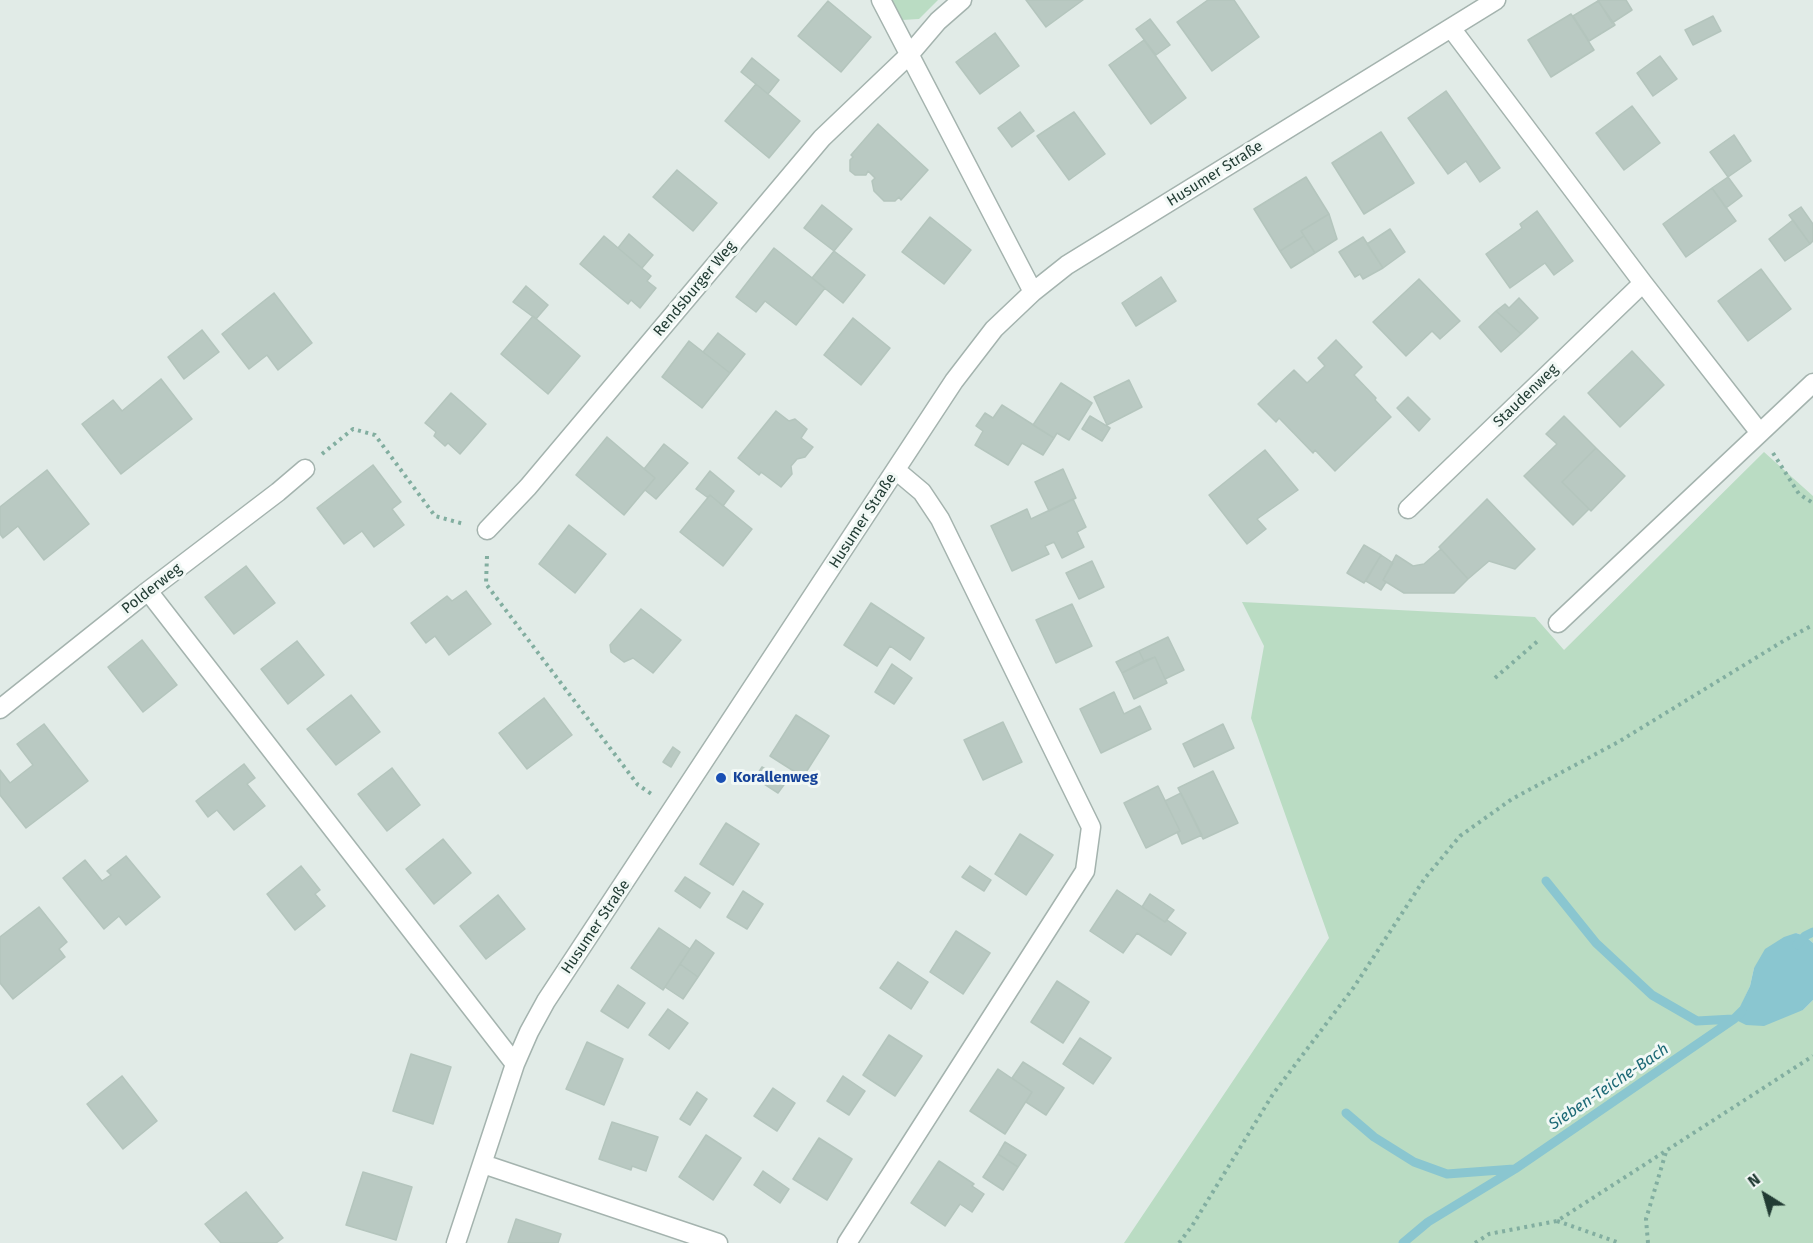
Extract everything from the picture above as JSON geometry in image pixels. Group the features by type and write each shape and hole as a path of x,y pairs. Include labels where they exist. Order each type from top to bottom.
{"street":[{"path":"881,0 1033,292"},
{"name":"Rendsburger Weg","path":"487,530 528,487 822,138 909,55 938,21 962,0"},
{"name":"Husumer Straße","path":"456,1243 515,1064 546,1001 897,471 954,381 994,329 1033,292 1067,266 1496,0"},
{"path":"1451,28 1643,283 1760,433"},
{"name":"Staudenweg","path":"1408,509 1643,283"},
{"path":"1558,623 1813,383"},
{"name":"Polderweg","path":"0,709 305,469"},
{"path":"847,1243 1085,871 1091,827 940,519 922,492 897,471"},
{"path":"148,591 515,1064"},
{"path":"483,1164 718,1243"}],"path":[{"path":"305,469 353,429 375,435 435,516 487,530 486,584 638,785 673,809"},
{"path":"1760,433 1799,494 1813,503"},
{"path":"1495,678 1558,623"},
{"path":"1179,1243 1192,1226 1273,1094 1354,987 1425,878 1460,836 1512,799 1620,741 1813,625"},
{"path":"1475,1243 1489,1234 1557,1221 1813,1056"},
{"path":"1648,1243 1646,1219 1666,1151"},
{"path":"1557,1221 1620,1243"}],"green space":[{"path":"892,0 938,0 919,19 902,20"},
{"path":"1764,452 1813,496 1813,943 1805,936 1796,933 1754,968 1750,986 1735,1019 1803,1010 1813,1000 1813,1243 1124,1243 1329,938 1251,718 1264,646 1242,602 1535,617 1564,650"}],"water":[{"path":"1796,933 1805,936 1813,943 1813,1000 1803,1010 1764,1026 1746,1025 1734,1019 1750,986 1754,968 1765,949 1784,937"}],"building":[{"path":"1026,0 1083,0 1046,27"},
{"path":"1208,0 1234,0 1259,37 1212,71 1177,22"},
{"path":"1598,0 1626,0 1632,10 1612,23"},
{"path":"828,1 871,37 841,72 798,36"},
{"path":"1598,1 1615,25 1589,41 1573,16"},
{"path":"1571,14 1594,50 1551,77 1528,40"},
{"path":"1713,16 1721,31 1693,45 1685,30"},
{"path":"1150,19 1170,45 1156,55 1136,29"},
{"path":"995,33 1019,66 980,94 956,62"},
{"path":"1144,40 1186,98 1151,124 1109,65"},
{"path":"1660,56 1677,79 1653,96 1637,73"},
{"path":"752,58 779,80 768,94 741,72"},
{"path":"756,84 800,121 769,158 725,121"},
{"path":"1446,91 1500,168 1480,182 1466,161 1448,174 1408,118"},
{"path":"1632,106 1660,143 1624,170 1596,133"},
{"path":"1020,112 1034,131 1012,147 998,128"},
{"path":"1074,112 1105,154 1069,180 1037,136"},
{"path":"878,124 928,170 901,200 899,197 895,201 884,201 874,191 872,181 875,178 868,171 866,175 855,175 850,171 850,160 853,157 851,155"},
{"path":"1381,132 1414,183 1364,214 1332,163"},
{"path":"1734,135 1751,161 1728,177 1710,152"},
{"path":"677,170 717,203 693,231 653,197"},
{"path":"1306,177 1329,214 1301,231 1304,236 1280,251 1254,209"},
{"path":"1728,177 1742,196 1726,208 1712,188"},
{"path":"1712,188 1736,221 1686,257 1663,224"},
{"path":"822,205 852,229 834,251 804,228"},
{"path":"1801,207 1813,224 1813,241 1810,244 1789,215"},
{"path":"1537,211 1573,261 1554,275 1545,263 1510,288 1486,254 1522,228 1520,224"},
{"path":"1329,214 1337,239 1315,253 1301,231"},
{"path":"930,217 971,250 944,284 902,252"},
{"path":"1793,220 1810,244 1785,261 1769,239"},
{"path":"1390,229 1405,252 1383,268 1367,244"},
{"path":"629,234 653,255 642,268 618,248"},
{"path":"604,236 651,276 647,281 656,288 640,308 631,300 628,304 580,264"},
{"path":"1304,236 1315,253 1291,268 1280,251"},
{"path":"1363,237 1383,268 1363,279 1360,274 1355,277 1339,252"},
{"path":"774,248 825,288 796,325 765,301 756,312 736,297"},
{"path":"834,251 865,275 843,303 812,278"},
{"path":"1761,269 1791,309 1748,341 1718,301"},
{"path":"1161,277 1176,301 1136,326 1122,303"},
{"path":"1419,279 1460,321 1440,339 1432,331 1406,356 1373,322"},
{"path":"526,286 548,305 536,319 513,302"},
{"path":"274,293 312,343 278,370 267,355 249,369 222,334"},
{"path":"1519,298 1538,318 1521,334 1496,311 1505,304 1509,308"},
{"path":"1496,311 1521,334 1501,352 1479,327"},
{"path":"533,316 580,356 548,394 501,354"},
{"path":"853,318 890,348 861,385 824,355"},
{"path":"202,330 219,352 184,379 168,357"},
{"path":"718,333 745,354 730,373 703,352"},
{"path":"1336,340 1362,367 1354,375 1391,417 1335,471 1315,450 1313,453 1279,418 1276,422 1258,404 1294,370 1307,383 1325,366 1318,358"},
{"path":"689,341 730,373 702,408 662,377"},
{"path":"1632,351 1664,385 1620,427 1588,393"},
{"path":"161,379 192,419 121,474 82,424 113,400 122,411"},
{"path":"1129,380 1142,407 1107,425 1094,397"},
{"path":"1061,383 1092,403 1069,440 1057,433 1054,438 1033,425"},
{"path":"451,393 486,424 460,454 448,443 445,446 434,436 436,432 425,423"},
{"path":"1408,397 1430,419 1419,431 1397,408"},
{"path":"1002,405 1054,438 1043,455 1022,443 1008,465 975,445 983,431 976,426 985,413 993,418"},
{"path":"776,411 789,421 795,419 807,429 801,438 813,447 805,457 797,459 791,466 792,474 781,487 761,472 759,475 738,458"},
{"path":"1090,416 1110,428 1102,441 1082,429"},
{"path":"1564,416 1596,448 1562,482 1589,509 1573,525 1524,476 1557,444 1546,434"},
{"path":"607,437 655,478 624,515 576,475"},
{"path":"664,444 688,463 656,499 645,490 655,478 644,469"},
{"path":"1596,448 1625,476 1591,511 1562,482"},
{"path":"1265,450 1298,490 1257,519 1266,529 1247,544 1209,495"},
{"path":"373,465 401,502 392,509 404,525 374,547 362,531 344,544 317,508"},
{"path":"1063,469 1076,498 1049,511 1035,482"},
{"path":"47,470 89,524 44,560 18,526 3,538 0,534 0,507"},
{"path":"710,471 734,491 723,506 710,495 707,497 696,489"},
{"path":"710,495 752,529 723,566 680,532"},
{"path":"1073,499 1086,527 1077,532 1084,547 1062,558 1054,542 1045,546 1049,554 1012,571 991,526 1027,509 1031,519"},
{"path":"1487,499 1535,549 1515,569 1489,561 1468,579 1439,547"},
{"path":"569,525 606,554 575,593 539,564"},
{"path":"1364,545 1381,555 1364,583 1347,573"},
{"path":"1441,549 1468,579 1454,593 1404,593 1383,580 1396,555 1413,566 1424,564"},
{"path":"1381,555 1393,563 1383,580 1386,582 1381,590 1366,581"},
{"path":"1092,561 1104,587 1079,599 1066,573"},
{"path":"246,566 275,603 234,634 205,597"},
{"path":"466,591 491,624 449,655 435,636 426,643 411,623 447,596 452,601"},
{"path":"871,603 924,638 910,660 890,646 877,666 844,645"},
{"path":"1072,604 1092,646 1056,663 1036,620"},
{"path":"641,609 681,640 653,673 633,658 624,662 611,652 610,645"},
{"path":"1168,637 1184,670 1165,679 1155,657 1144,661 1139,651"},
{"path":"142,640 177,685 143,712 108,667"},
{"path":"297,641 324,675 288,704 261,669"},
{"path":"1139,651 1144,661 1122,673 1116,662"},
{"path":"1155,657 1167,683 1134,699 1122,673"},
{"path":"892,664 912,678 894,704 875,692"},
{"path":"1114,692 1124,714 1140,706 1151,729 1101,753 1080,709"},
{"path":"351,695 380,732 336,765 307,729"},
{"path":"544,698 572,735 527,769 499,733"},
{"path":"796,715 829,736 803,777 770,756"},
{"path":"1003,722 1022,762 983,780 964,740"},
{"path":"44,724 88,781 26,828 0,795 0,770 10,783 33,765 17,744"},
{"path":"1223,724 1234,748 1194,767 1183,744"},
{"path":"673,747 680,752 671,767 663,762"},
{"path":"244,764 255,778 247,784 265,806 234,830 217,810 208,817 196,801"},
{"path":"762,767 786,782 778,793 755,778"},
{"path":"392,768 420,805 387,831 358,794"},
{"path":"1213,771 1238,823 1203,839 1178,788"},
{"path":"1158,786 1180,831 1146,848 1124,803"},
{"path":"1181,793 1202,835 1182,844 1177,832 1180,831 1165,801"},
{"path":"726,823 759,844 733,885 700,864"},
{"path":"1020,834 1053,855 1026,895 995,874"},
{"path":"443,839 471,873 434,904 406,869"},
{"path":"126,856 160,897 126,925 119,916 104,929 63,878 85,860 102,881 111,875 107,871"},
{"path":"301,866 320,890 315,894 325,906 295,930 267,894"},
{"path":"970,866 991,880 984,891 962,877"},
{"path":"685,877 710,893 700,908 675,891"},
{"path":"1117,890 1186,933 1171,955 1137,933 1123,953 1090,931"},
{"path":"743,891 763,904 747,929 727,917"},
{"path":"1150,894 1174,910 1165,922 1142,907"},
{"path":"498,895 525,929 486,959 460,926"},
{"path":"39,907 67,942 59,949 65,957 13,999 0,983 0,937"},
{"path":"659,928 690,949 663,990 631,968"},
{"path":"956,931 990,953 963,994 930,972"},
{"path":"696,940 714,953 698,977 680,964"},
{"path":"898,962 928,982 911,1009 880,988"},
{"path":"680,964 698,977 683,999 665,987"},
{"path":"1057,981 1089,1002 1063,1043 1031,1022"},
{"path":"618,985 645,1003 628,1028 601,1011"},
{"path":"668,1009 688,1023 669,1049 649,1035"},
{"path":"889,1035 922,1056 895,1096 863,1075"},
{"path":"1080,1038 1111,1058 1093,1084 1063,1064"},
{"path":"587,1042 623,1059 604,1105 566,1089"},
{"path":"411,1054 451,1067 433,1124 393,1111"},
{"path":"1023,1062 1064,1088 1046,1115 1026,1102 1032,1092 1012,1078"},
{"path":"998,1069 1032,1092 1005,1134 970,1111"},
{"path":"122,1076 157,1121 123,1149 87,1104"},
{"path":"843,1076 865,1091 849,1115 827,1101"},
{"path":"773,1088 795,1103 777,1131 754,1116"},
{"path":"697,1092 707,1099 690,1125 680,1119"},
{"path":"612,1122 658,1137 646,1171 632,1166 631,1170 599,1159"},
{"path":"706,1135 741,1158 713,1200 679,1177"},
{"path":"819,1138 852,1159 827,1200 793,1179"},
{"path":"1005,1142 1026,1155 1018,1167 998,1154"},
{"path":"998,1154 1018,1167 1003,1190 983,1177"},
{"path":"939,1161 974,1184 972,1186 984,1194 972,1212 960,1204 945,1226 911,1203"},
{"path":"763,1171 789,1189 780,1203 754,1185"},
{"path":"363,1172 412,1187 396,1240 346,1225"},
{"path":"246,1192 283,1238 276,1243 221,1243 205,1224"},
{"path":"516,1219 561,1234 558,1243 508,1243"}],"waterway":[{"path":"1546,881 1596,943 1652,995 1697,1021 1733,1019"},
{"name":"Sieben-Teiche-Bach","path":"1797,945 1805,936 1813,932"},
{"name":"Sieben-Teiche-Bach","path":"1403,1243 1428,1222 1515,1169 1734,1019 1742,1011"},
{"path":"1346,1113 1374,1137 1414,1162 1447,1174 1514,1169"}],"place":[{"name":"Korallenweg","path":"721,778"}]}
